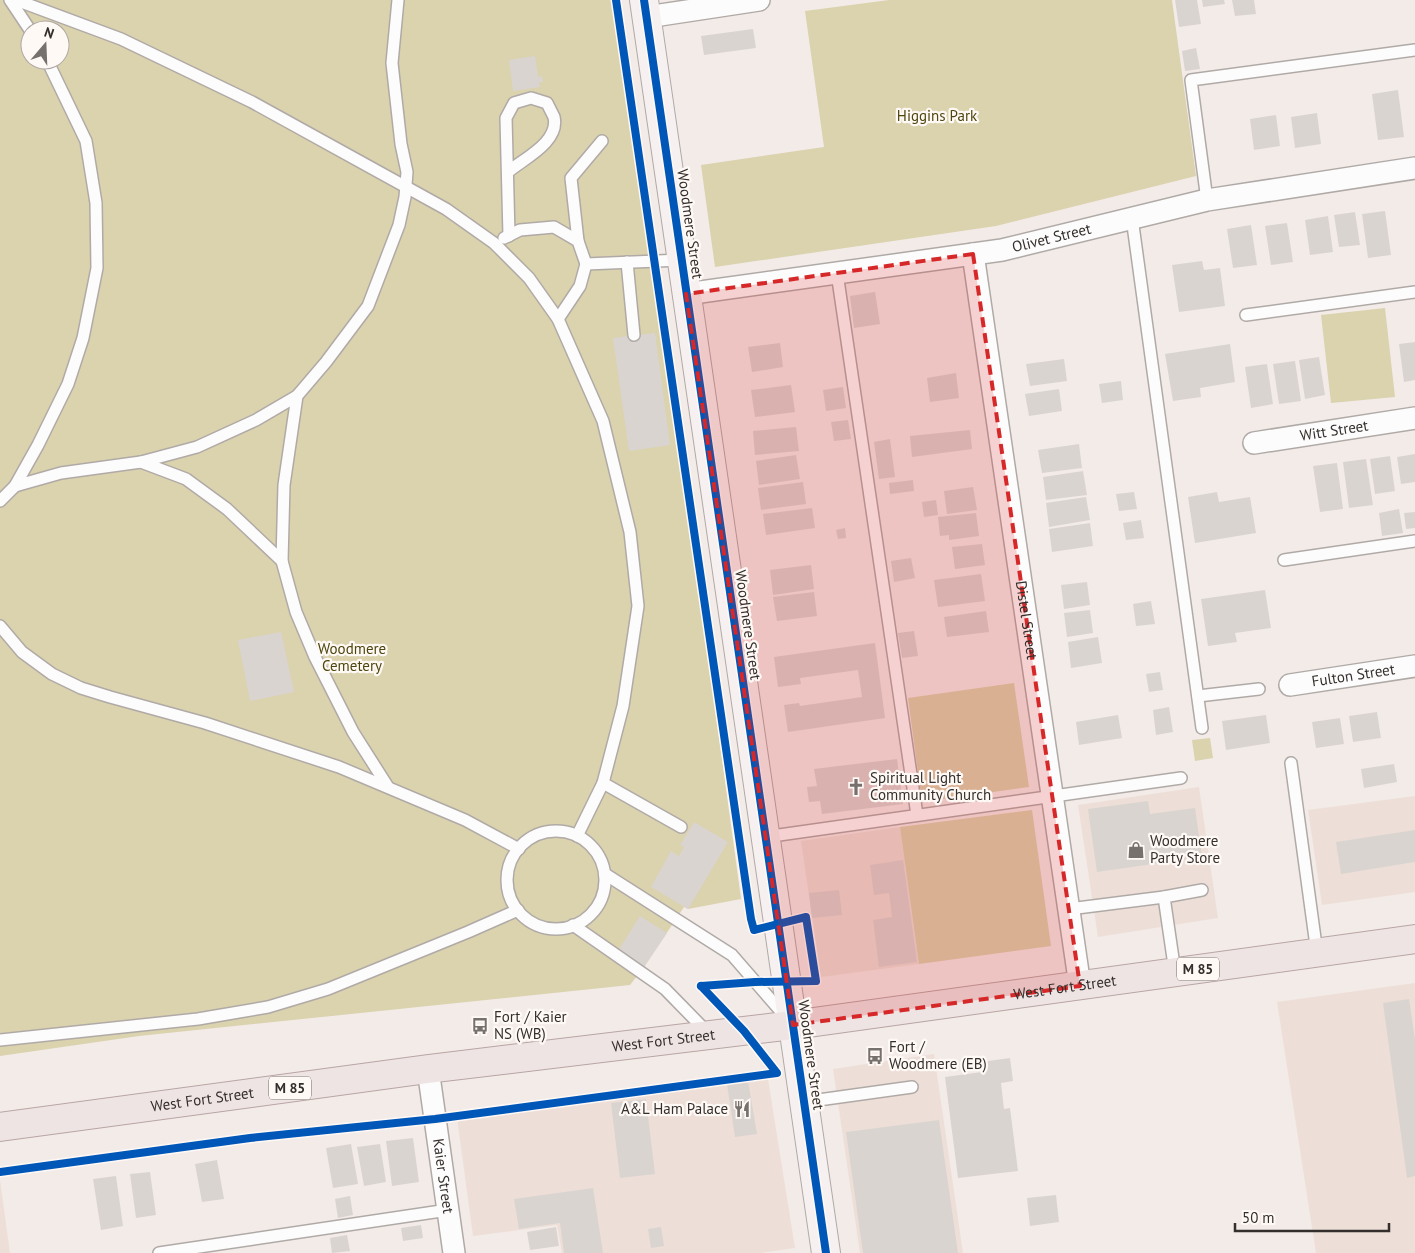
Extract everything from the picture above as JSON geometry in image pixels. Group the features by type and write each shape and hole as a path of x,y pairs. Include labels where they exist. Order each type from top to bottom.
{"main road":[{"name":"West Fort Street","path":"0,1127 428,1069 793,1025 1415,940"}],"street":[{"path":"645,8 759,0"},
{"name":"Woodmere Street","path":"645,8 826,1253"},
{"name":"Olivet Street","path":"686,294 1002,250 1207,200 1415,168"},
{"name":"Distel Street","path":"973,254 1080,986"},
{"name":"Witt Street","path":"1254,443 1415,418"},
{"name":"Fulton Street","path":"1290,685 1415,666"},
{"name":"Kaier Street","path":"428,1069 454,1253"}],"lane":[{"path":"10,0 23,20"},
{"path":"16,0 121,39 252,102 446,209 494,243 529,278 558,319 603,421 630,532 638,606 623,706 603,783 577,836"},
{"path":"15,486 61,473 141,462 197,447 256,420 297,396 326,362 368,306 400,225 406,172 392,63 398,0"},
{"path":"1207,200 1191,80 1415,50"},
{"path":"0,501 15,486 38,445 68,384 83,338 97,268 96,203 86,141 51,70"},
{"path":"508,172 519,162 538,150 551,136 554,119 547,103 531,98 514,103 506,118 509,236"},
{"path":"558,319 580,286 586,264 578,241 571,178 602,141"},
{"path":"1132,218 1202,728"},
{"path":"494,243 520,230 554,227 578,241"},
{"path":"586,264 681,260"},
{"path":"626,262 634,336"},
{"path":"837,273 917,815"},
{"path":"1246,314 1415,292"},
{"path":"297,396 284,485 282,561 296,612 315,658 353,732 388,787"},
{"path":"141,462 186,479 227,508 282,561"},
{"path":"1284,560 1415,541"},
{"path":"0,626 22,652 52,674 81,688 205,723 339,767 465,820 518,849"},
{"path":"1198,696 1259,689"},
{"path":"1290,763 1316,953"},
{"path":"766,837 1181,778"},
{"path":"603,783 682,827"},
{"path":"554,831 571,833 577,836 585,840 597,852 604,866 606,883 602,898 594,912 581,922 566,928 550,928 535,924 522,914 512,902 508,886 508,870 514,855 524,842 538,834 554,831"},
{"path":"605,874 732,955 793,1025"},
{"path":"1069,909 1164,897 1202,890"},
{"path":"1164,897 1175,972"},
{"path":"0,1040 198,1019 268,1007 328,989 518,910"},
{"path":"573,925 665,989 709,1035"},
{"path":"804,1102 912,1087"},
{"path":"159,1253 448,1210"}],"highlighted area":[{"path":"973,254 1080,986 793,1025 686,294"}],"shaded area":[{"path":"1199,787 1218,918 1098,937 1078,805"},
{"path":"1415,796 1415,892 1322,905 1308,810"},
{"path":"900,827 919,964 821,977 801,841"},
{"path":"1415,983 1415,1253 1316,1253 1277,1002"},
{"path":"934,1054 963,1253 860,1253 833,1069"},
{"path":"768,1079 795,1248 761,1253 562,1253 557,1225 473,1236 457,1118"},
{"path":"0,1180 10,1253 0,1253"}],"green space":[{"name":"Woodmere Cemetery","path":"0,0 612,0 711,678 741,899 688,909 684,907 630,985 139,1036 0,1056"},
{"name":"Higgins Park","path":"889,0 1172,0 1196,176 996,226 715,267 701,165 824,147 805,11"},
{"path":"1385,308 1395,397 1331,403 1321,315"},
{"path":"1014,683 1029,787 922,802 908,698"},
{"path":"1210,738 1213,758 1195,761 1192,740"},
{"path":"1032,810 1051,946 919,964 900,827"}],"building":[{"path":"1175,0 1197,0 1201,24 1179,27"},
{"path":"1202,0 1224,0 1225,4 1203,7"},
{"path":"1232,0 1254,0 1256,14 1235,16"},
{"path":"753,29 756,48 704,55 701,36"},
{"path":"1196,48 1200,69 1185,71 1182,51"},
{"path":"535,56 538,77 542,76 543,82 539,82 540,87 513,91 509,60"},
{"path":"1398,90 1404,137 1378,140 1372,94"},
{"path":"1317,113 1321,144 1295,148 1291,117"},
{"path":"1276,115 1280,146 1254,150 1250,119"},
{"path":"1385,211 1391,255 1368,258 1362,214"},
{"path":"1355,212 1360,245 1339,247 1334,215"},
{"path":"1328,216 1333,252 1310,255 1305,220"},
{"path":"1287,223 1293,262 1271,265 1265,226"},
{"path":"1251,225 1257,265 1233,268 1227,229"},
{"path":"1202,261 1204,270 1220,268 1225,306 1179,312 1172,265"},
{"path":"875,292 880,324 854,328 850,296"},
{"path":"655,333 670,445 629,451 613,338"},
{"path":"1415,342 1415,380 1404,382 1399,344"},
{"path":"780,343 783,367 752,372 748,347"},
{"path":"1230,344 1235,382 1200,388 1201,397 1173,401 1165,354"},
{"path":"1319,357 1325,395 1305,399 1299,360"},
{"path":"1064,359 1067,381 1030,386 1026,364"},
{"path":"1295,361 1301,401 1279,404 1273,364"},
{"path":"1267,364 1273,404 1251,408 1245,367"},
{"path":"956,373 959,398 930,402 927,378"},
{"path":"1121,381 1123,400 1102,403 1099,384"},
{"path":"791,385 795,412 755,417 751,390"},
{"path":"843,387 846,408 826,411 823,390"},
{"path":"1059,389 1062,411 1029,416 1025,394"},
{"path":"848,420 851,439 834,441 831,422"},
{"path":"796,427 799,451 755,455 753,431"},
{"path":"970,430 972,449 912,457 910,436"},
{"path":"890,439 895,477 879,479 874,442"},
{"path":"1079,444 1082,468 1042,473 1038,450"},
{"path":"1415,454 1415,482 1401,484 1397,457"},
{"path":"796,455 800,479 759,485 756,461"},
{"path":"1390,456 1395,491 1375,494 1370,459"},
{"path":"1366,459 1373,505 1349,508 1343,462"},
{"path":"1337,463 1343,509 1320,512 1313,466"},
{"path":"1083,471 1087,495 1046,500 1043,477"},
{"path":"913,480 914,491 890,494 889,483"},
{"path":"803,482 806,504 761,510 758,488"},
{"path":"973,487 977,510 947,514 944,491"},
{"path":"1134,492 1137,509 1119,511 1116,494"},
{"path":"1217,492 1219,502 1250,497 1256,533 1195,543 1188,497"},
{"path":"1086,497 1090,520 1049,527 1046,503"},
{"path":"936,500 938,515 924,517 922,502"},
{"path":"812,508 815,528 766,535 763,514"},
{"path":"1399,509 1403,533 1382,536 1379,513"},
{"path":"1415,512 1415,528 1406,529 1404,513"},
{"path":"976,513 979,536 949,540 949,535 940,536 938,517"},
{"path":"1141,520 1144,538 1126,540 1123,523"},
{"path":"1090,523 1093,546 1052,552 1049,529"},
{"path":"845,528 846,538 838,539 836,530"},
{"path":"982,544 985,565 955,569 952,547"},
{"path":"911,558 915,578 894,582 891,561"},
{"path":"811,565 814,589 773,595 770,570"},
{"path":"981,574 985,601 938,607 934,580"},
{"path":"1087,582 1090,605 1064,609 1061,585"},
{"path":"1265,590 1271,628 1235,633 1237,642 1208,646 1201,599"},
{"path":"814,592 817,616 777,621 773,597"},
{"path":"1151,601 1155,624 1136,626 1133,604"},
{"path":"1090,610 1093,633 1067,637 1064,613"},
{"path":"986,611 989,632 947,637 944,617"},
{"path":"914,631 918,656 902,658 898,633"},
{"path":"281,632 294,692 250,701 238,640"},
{"path":"1098,637 1102,663 1071,668 1068,642"},
{"path":"875,643 885,718 788,732 784,705 799,703 800,706 862,697 858,670 800,678 801,684 778,687 774,657"},
{"path":"1160,672 1163,690 1149,692 1146,674"},
{"path":"1169,707 1173,732 1156,735 1153,710"},
{"path":"1377,712 1381,738 1353,742 1349,716"},
{"path":"1118,715 1122,738 1079,745 1076,722"},
{"path":"1266,715 1270,743 1226,750 1222,721"},
{"path":"1340,718 1344,744 1316,748 1312,722"},
{"name":"Spiritual Light Community Church","path":"897,759 903,804 822,814 820,801 809,802 807,787 817,786 814,769"},
{"path":"1394,764 1397,782 1364,788 1361,769"},
{"path":"1148,801 1150,814 1195,808 1202,857 1097,872 1088,809"},
{"path":"694,822 728,842 688,909 651,887 671,851 679,856 684,847 680,845"},
{"path":"1415,830 1415,862 1341,874 1336,842"},
{"path":"903,860 917,962 879,967 873,920 892,917 889,893 874,895 870,865"},
{"path":"839,890 842,915 812,918 809,893"},
{"path":"640,916 667,933 644,967 618,951"},
{"path":"1409,999 1415,1039 1415,1176 1407,1178 1383,1003"},
{"path":"1010,1058 1013,1081 1001,1083 1004,1109 1010,1108 1018,1171 958,1178 945,1077 982,1072 981,1062"},
{"name":"A&L Ham Palace","path":"748,1081 757,1134 735,1137 727,1084"},
{"path":"646,1099 655,1174 620,1178 611,1103"},
{"path":"939,1120 958,1253 863,1253 846,1132"},
{"path":"413,1138 419,1182 392,1186 386,1141"},
{"path":"351,1144 358,1184 333,1188 326,1148"},
{"path":"380,1144 386,1182 364,1186 357,1147"},
{"path":"217,1160 224,1199 202,1202 195,1164"},
{"path":"150,1172 156,1215 136,1218 130,1174"},
{"path":"116,1176 123,1226 101,1230 93,1179"},
{"path":"593,1188 603,1253 564,1253 560,1223 519,1229 514,1199"},
{"path":"1056,1195 1059,1222 1030,1226 1027,1198"},
{"path":"350,1196 353,1215 338,1218 335,1199"},
{"path":"421,1225 423,1238 403,1241 401,1228"},
{"path":"556,1227 559,1246 530,1250 527,1232"},
{"path":"661,1227 664,1246 651,1248 648,1229"},
{"path":"347,1235 350,1251 332,1253 330,1238"}],"cycle path":[{"path":"616,0 751,919 754,930 806,917 816,981 755,982 701,986"},
{"path":"644,0 826,1253"},
{"path":"0,1172 250,1138 435,1119 777,1073 744,1031 701,986"}],"place":[{"name":"Spiritual Light Community Church","path":"856,787"},
{"name":"Woodmere Party Store","path":"1136,850"},
{"name":"Fort / Kaier NS (WB)","path":"480,1026"},
{"name":"Fort / Woodmere (EB)","path":"875,1056"},
{"name":"A&L Ham Palace","path":"742,1109"}]}
